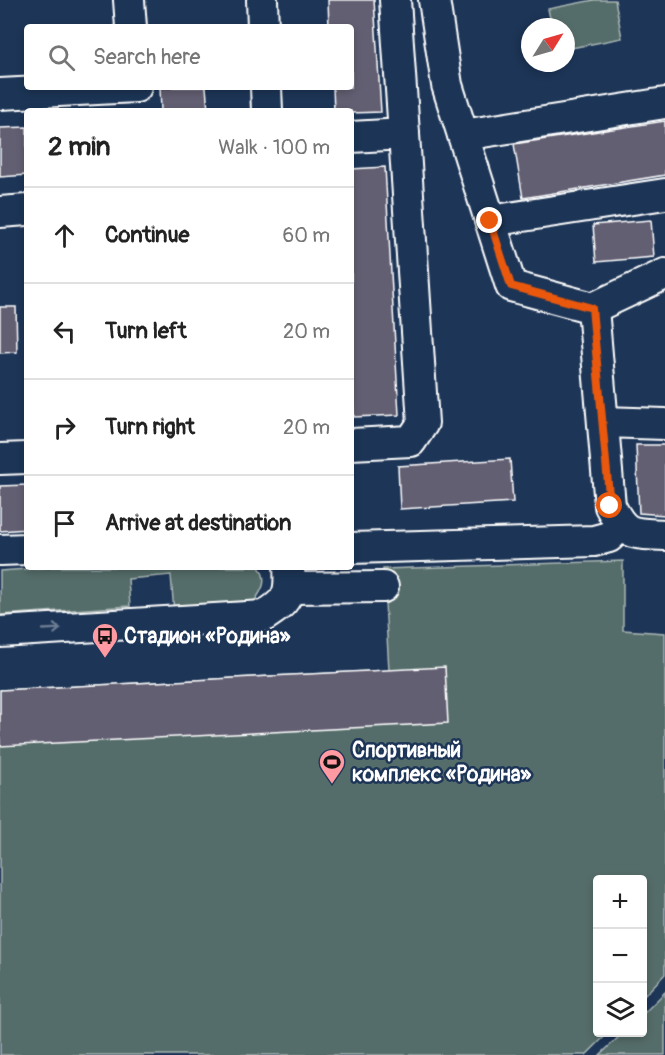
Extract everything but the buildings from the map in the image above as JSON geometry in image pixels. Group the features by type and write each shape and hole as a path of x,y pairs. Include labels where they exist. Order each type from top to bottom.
{"street":[{"path":"129,0 131,24"},
{"path":"262,0 263,24"},
{"path":"354,444 411,441 423,423 395,0"},
{"path":"434,0 447,84 511,286 592,308 665,274"},
{"path":"0,94 78,90"},
{"path":"266,90 267,108"},
{"path":"463,135 665,103"},
{"path":"354,136 404,134"},
{"path":"490,221 665,194"},
{"path":"0,212 24,210"},
{"path":"592,308 610,506 620,526 637,533 665,535"},
{"path":"603,422 665,424"},
{"path":"0,459 24,458"},
{"path":"354,548 594,541 609,537 620,526"},
{"path":"0,550 24,549"},
{"path":"0,632 264,616 281,606 290,577 383,587"}],"green space":[{"path":"594,0 615,0 622,38 575,47 575,18 550,18 548,9"},
{"name":"Спортивный комплекс «Родина»","path":"623,561 623,630 665,633 665,974 647,993 647,875 593,875 593,1037 604,1037 586,1055 0,1055 0,690 389,670 383,569"},
{"path":"261,570 264,583 251,606 174,612 171,575 128,579 130,606 0,615 0,571"},
{"path":"665,992 665,1055 600,1055 619,1037 647,1037 647,1010"}],"place":[{"name":"Стадион «Родина»","path":"105,659"},
{"name":"Спортивный комплекс «Родина»","path":"332,785"}],"route":[{"path":"490,221 511,286 592,308 610,506"}]}
